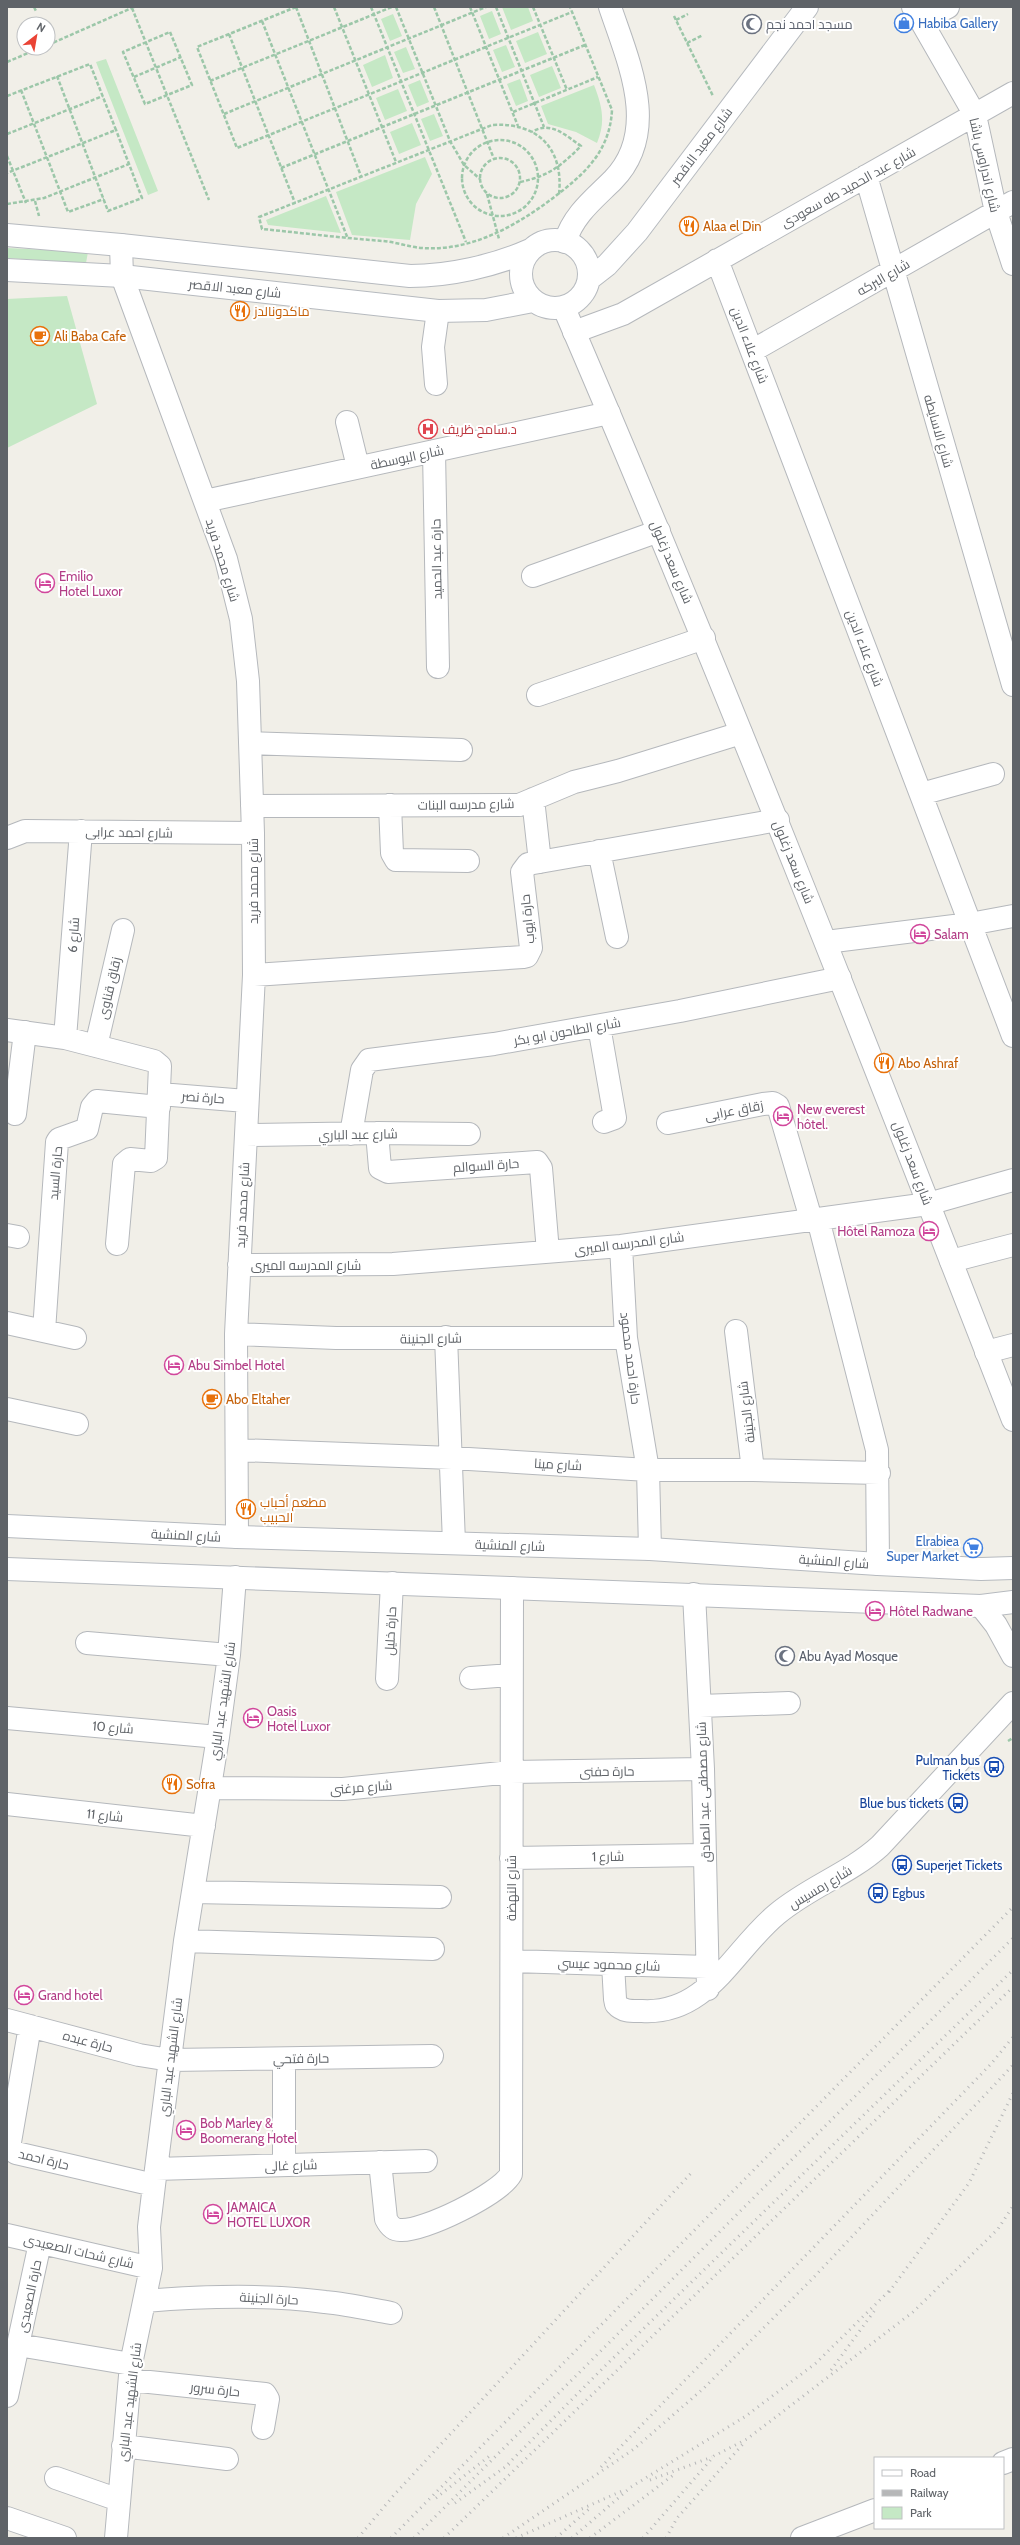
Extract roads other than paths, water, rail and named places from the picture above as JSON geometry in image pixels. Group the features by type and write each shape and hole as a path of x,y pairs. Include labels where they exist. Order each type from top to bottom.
{"street":[{"path":"565,242 577,215 615,178 626,162 639,125 639,106 636,86 610,7"},
{"name":"شارع معبد الاقصر","path":"589,279 623,249 806,7"},
{"path":"917,14 948,7"},
{"name":"شارع اندراوس باشا","path":"917,14 975,115 1004,207 1013,264"},
{"name":"شارع عبد الحميد طه سعودى","path":"574,332 623,314 1013,93"},
{"name":"شارع الاسايطه","path":"866,176 1013,685"},
{"name":"شارع البركه","path":"752,351 1004,207"},
{"path":"7,235 121,245 410,276 439,274 504,260 530,250 540,243 553,240 565,242 576,247 584,256 588,267 589,279 585,292 576,302 564,308 548,308 533,302 524,290 520,277 522,262 530,250"},
{"name":"شارع محمد فريد","path":"121,245 122,276 226,559 241,619 248,681 253,833 254,975 246,1101 246,1135 236,1334 238,1450 237,1538"},
{"name":"شارع علاء الدين","path":"717,260 1013,1036"},
{"name":"شارع معبد الاقصر","path":"7,270 122,276 438,311 486,310 533,302"},
{"name":"شارع سعد زغلول","path":"564,308 704,638 741,733 778,820 1013,1420"},
{"path":"436,384 433,347 438,311"},
{"name":"شارع البوسطة","path":"205,501 609,413"},
{"path":"347,422 358,467"},
{"name":"حارة عبد الحميد","path":"434,451 438,667"},
{"path":"533,576 659,532"},
{"path":"538,695 704,638"},
{"name":"شارع مدرسه البنات","path":"252,806 519,804 574,782 618,771 741,733"},
{"path":"250,743 461,750"},
{"path":"921,794 992,774"},
{"path":"533,799 540,862"},
{"path":"390,805 392,853 396,860 468,861"},
{"name":"حارة ايوب","path":"254,975 527,956 531,948 522,872 528,864 778,820"},
{"name":"شارع احمد عرابى","path":"7,838 25,831 253,833"},
{"name":"شارع 6","path":"65,1038 81,831"},
{"path":"599,852 617,937"},
{"path":"826,942 970,924 1013,916"},
{"name":"زقاق قناوى","path":"96,1046 123,930"},
{"name":"شارع الطاحون ابو بكر","path":"352,1134 362,1070 369,1060 494,1044 599,1026 840,978"},
{"path":"599,1026 615,1118 604,1122"},
{"path":"15,1114 16,1031 65,1038 158,1063 161,1070 156,1158 152,1161 130,1159 124,1164 117,1244"},
{"name":"حارة نصر","path":"159,1101 246,1101"},
{"name":"حارة السيد","path":"44,1331 56,1142 59,1139 87,1130 92,1107 97,1102 159,1101"},
{"name":"زقاق عرابى","path":"668,1123 763,1104 772,1103 778,1106 814,1219"},
{"name":"شارع عبد الباري","path":"246,1135 377,1133 469,1134"},
{"name":"حارة السوالم","path":"377,1133 380,1168 388,1172 537,1162 541,1168 548,1252"},
{"name":"شارع المدرسه الميرى","path":"239,1265 393,1264 621,1246 928,1204 1013,1180"},
{"path":"814,1219 873,1427 879,1473 878,1564"},
{"name":"حارة احمد محمود","path":"621,1246 626,1338 648,1470 650,1549"},
{"path":"951,1261 1013,1246"},
{"path":"7,1323 74,1338"},
{"name":"شارع الجنينة","path":"736,1331 753,1470"},
{"name":"شارع الجنينة","path":"236,1334 336,1338 626,1338"},
{"path":"446,1337 452,1458 454,1543"},
{"path":"986,1352 1013,1345"},
{"path":"7,1409 77,1424"},
{"name":"شارع مينا","path":"238,1450 452,1458 648,1470 753,1470 879,1473"},
{"name":"شارع المنشية","path":"7,1526 237,1538 650,1549 878,1564 981,1569 1013,1568"},
{"path":"7,1569 981,1606 1013,1602"},
{"name":"شارع الشهيد عبد الباري","path":"116,2538 123,2446 131,2372 151,2268 148,2227 185,1941 218,1736 229,1655 236,1577"},
{"name":"حارة خليل","path":"387,1679 392,1583"},
{"name":"شارع النهضة","path":"380,2162 386,2220 390,2226 402,2231 444,2219 508,2180 512,2168 512,1588"},
{"name":"شارع مصطفى عبد الصادق","path":"694,1594 703,1769 708,1989"},
{"path":"981,1606 996,1625 1013,1656"},
{"path":"87,1643 229,1655"},
{"path":"471,1678 511,1675"},
{"path":"700,1706 789,1703"},
{"name":"شارع رمسيس","path":"612,1964 616,2004 626,2010 647,2012 669,2008 689,2000 708,1989 723,1974 748,1942 776,1914 809,1891 864,1861 880,1846 1013,1703"},
{"name":"شارع 10","path":"7,1718 218,1736"},
{"name":"حارة حفنى","path":"511,1772 703,1769"},
{"name":"شارع مرغنى","path":"210,1788 343,1789 511,1772"},
{"name":"شارع 11","path":"7,1804 204,1826"},
{"name":"شارع 1","path":"511,1858 705,1854"},
{"path":"193,1892 440,1897"},
{"path":"185,1941 433,1949"},
{"name":"شارع محمود عيسي","path":"512,1962 707,1967"},
{"name":"حارة عبده","path":"7,2020 139,2055 170,2060"},
{"name":"حارة احمد","path":"30,2026 9,2148 16,2153 155,2177"},
{"name":"حارة فتحي","path":"170,2060 432,2056"},
{"path":"284,2059 284,2165"},
{"name":"شارع غالى","path":"155,2177 284,2165 426,2161"},
{"name":"شارع شحات الصعيدى","path":"7,2235 151,2268"},
{"name":"حارة الصعيدى","path":"7,2396 40,2243"},
{"name":"حارة الجنينة","path":"145,2301 202,2296 282,2298 326,2302 391,2314"},
{"path":"18,2345 131,2372"},
{"name":"حارة سرور","path":"131,2372 265,2394 268,2399 263,2428"},
{"path":"123,2446 227,2459"},
{"path":"56,2478 119,2500"},
{"path":"802,2538 874,2510"},
{"path":"7,2518 65,2538"}],"railway":[{"path":"391,2538 1013,1907"},
{"path":"414,2538 1013,1938"},
{"path":"508,2464 606,2365 1013,1970"},
{"path":"444,2538 1013,1987"},
{"path":"601,2467 991,2064 1013,2037"},
{"path":"503,2538 634,2449 704,2388 814,2277 1013,2065"},
{"path":"889,2292 969,2183 1013,2093"},
{"path":"358,2538 394,2495 693,2171"},
{"path":"643,2538 714,2456 747,2439 913,2312 998,2229 1013,2206"},
{"path":"572,2538 631,2487 746,2416 816,2363 891,2289"},
{"path":"831,2370 875,2310"},
{"path":"666,2538 677,2518 743,2444"},
{"path":"436,2498 492,2454"},
{"path":"650,2480 712,2457"},
{"path":"455,2503 512,2462"},
{"path":"590,2538 676,2473"},
{"path":"516,2538 622,2491"},
{"path":"556,2538 589,2509"}],"place":[{"name":"Habiba Gallery","path":"904,23"},
{"name":"مسجد احمد نجم","path":"752,24"},
{"name":"Alaa el Din","path":"689,226"},
{"name":"ماكدونالدز","path":"240,311"},
{"name":"Ali Baba Cafe","path":"40,336"},
{"name":"د.سامح ظريف","path":"428,429"},
{"name":"Emilio Hotel Luxor","path":"45,583"},
{"name":"Salam","path":"920,934"},
{"name":"Abo Ashraf","path":"884,1063"},
{"name":"New everest hôtel.","path":"783,1116"},
{"name":"Hôtel Ramoza","path":"929,1231"},
{"name":"Abu Simbel Hotel","path":"174,1365"},
{"name":"Abo Eltaher","path":"212,1399"},
{"name":"مطعم أحباب الحبيب","path":"246,1509"},
{"name":"Elrabiea Super Market","path":"973,1548"},
{"name":"Hôtel Radwane","path":"875,1611"},
{"name":"Abu Ayad Mosque","path":"785,1656"},
{"name":"Oasis Hotel Luxor","path":"253,1718"},
{"name":"Pulman bus Tickets","path":"994,1767"},
{"name":"Sofra","path":"172,1784"},
{"name":"Blue bus tickets","path":"958,1803"},
{"name":"Superjet Tickets","path":"902,1865"},
{"name":"Egbus","path":"878,1893"},
{"name":"Grand hotel","path":"24,1995"},
{"name":"Bob Marley & Boomerang Hotel","path":"186,2130"},
{"name":"JAMAICA HOTEL LUXOR","path":"213,2214"}]}
